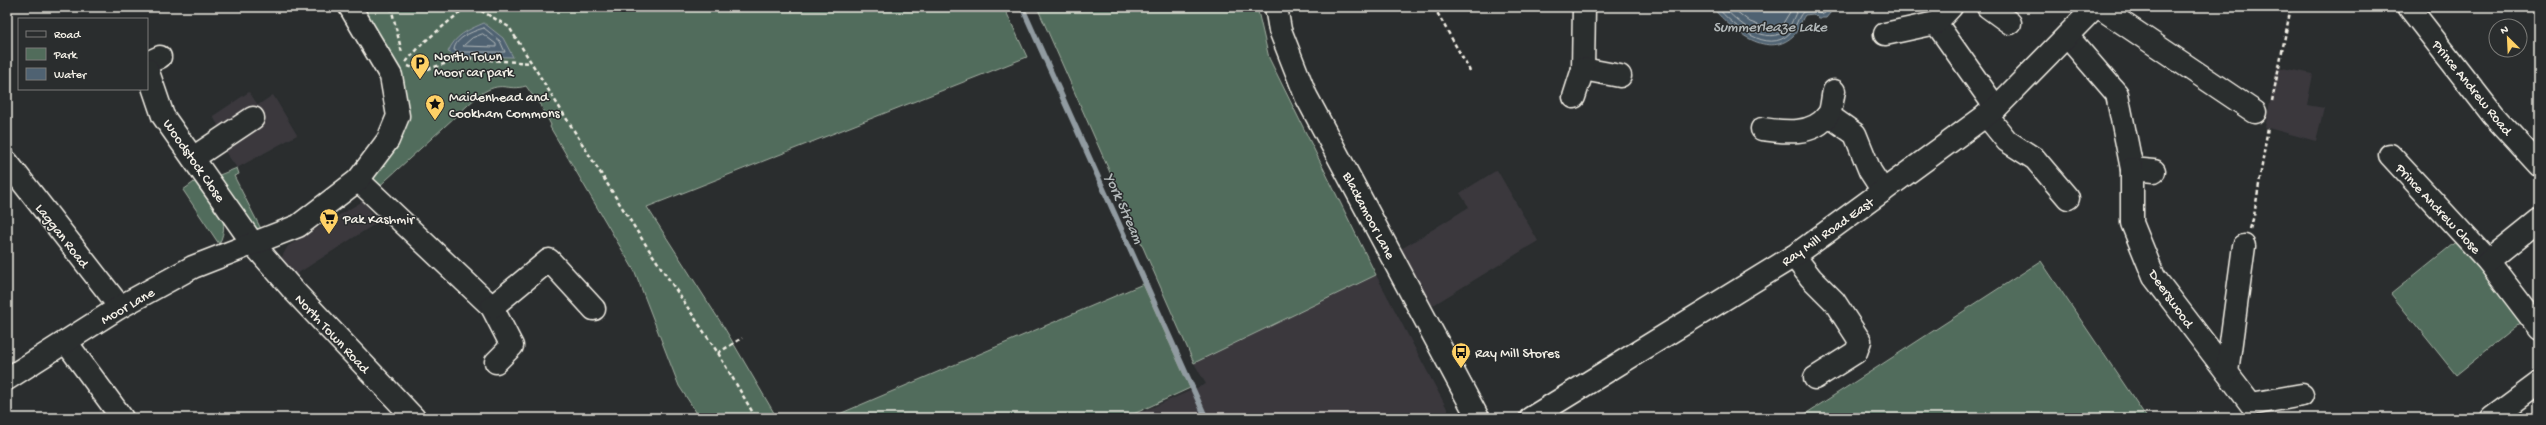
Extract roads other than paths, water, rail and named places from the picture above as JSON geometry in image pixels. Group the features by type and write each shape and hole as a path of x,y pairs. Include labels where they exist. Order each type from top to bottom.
{"street":[{"name":"Moor Lane","path":"7,379 120,308 193,268 254,245 298,226 358,180 388,140 398,116 392,76 350,7"},
{"name":"Blackamoor Lane","path":"1276,7 1280,30 1306,96 1478,418"},
{"path":"1574,97 1583,69 1584,7"},
{"path":"1885,34 1936,23 1951,7"},
{"path":"1988,7 2010,23"},
{"name":"Ray Mill Road East","path":"1531,418 1794,256 1991,111 2095,7"},
{"path":"2099,7 2255,112"},
{"name":"Prince Andrew Road","path":"2409,7 2493,115 2539,165"},
{"path":"1936,23 1991,111 2007,142 2035,159 2068,198"},
{"name":"Deerswood","path":"2066,36 2116,94 2132,169 2132,224 2154,277 2227,372 2246,411 2302,395"},
{"name":"Woodstock Close","path":"151,63 163,116 254,245"},
{"path":"1583,69 1620,76"},
{"path":"1762,129 1794,133 1817,124 1828,115 1834,91"},
{"path":"1828,115 1855,134 1870,171 1883,191"},
{"path":"193,158 253,118"},
{"name":"Prince Andrew Close","path":"2390,155 2488,261 2539,328"},
{"name":"Laggan Road","path":"7,162 120,308"},
{"path":"2132,169 2154,171"},
{"path":"358,180 492,307 512,346 496,362"},
{"name":"Prince Andrew Close","path":"2488,261 2539,220"},
{"name":"North Town Road","path":"254,245 295,292 414,418"},
{"path":"2227,372 2244,246"},
{"path":"1794,256 1810,278 1834,301 1860,341 1856,352 1815,378"},
{"path":"492,307 549,260 594,309"},
{"path":"66,342 122,418"},
{"path":"2492,418 2539,383"}],"water":[{"name":"Summerleaze Lake","path":"1712,7 1835,7 1826,18 1819,18 1813,14 1805,15 1793,36 1782,43 1771,45 1760,43 1738,32"},
{"path":"484,23 503,38 513,57 457,56 448,52 458,37"}],"waterway":[{"name":"York Stream","path":"1022,7 1206,418"}],"place":[{"name":"North Town Moor car park","path":"420,80"},
{"name":"Maidenhead and Cookham Commons","path":"435,121"},
{"name":"Pak Kashmir","path":"329,235"},
{"name":"Ray Mill Stores","path":"1461,369"}]}
